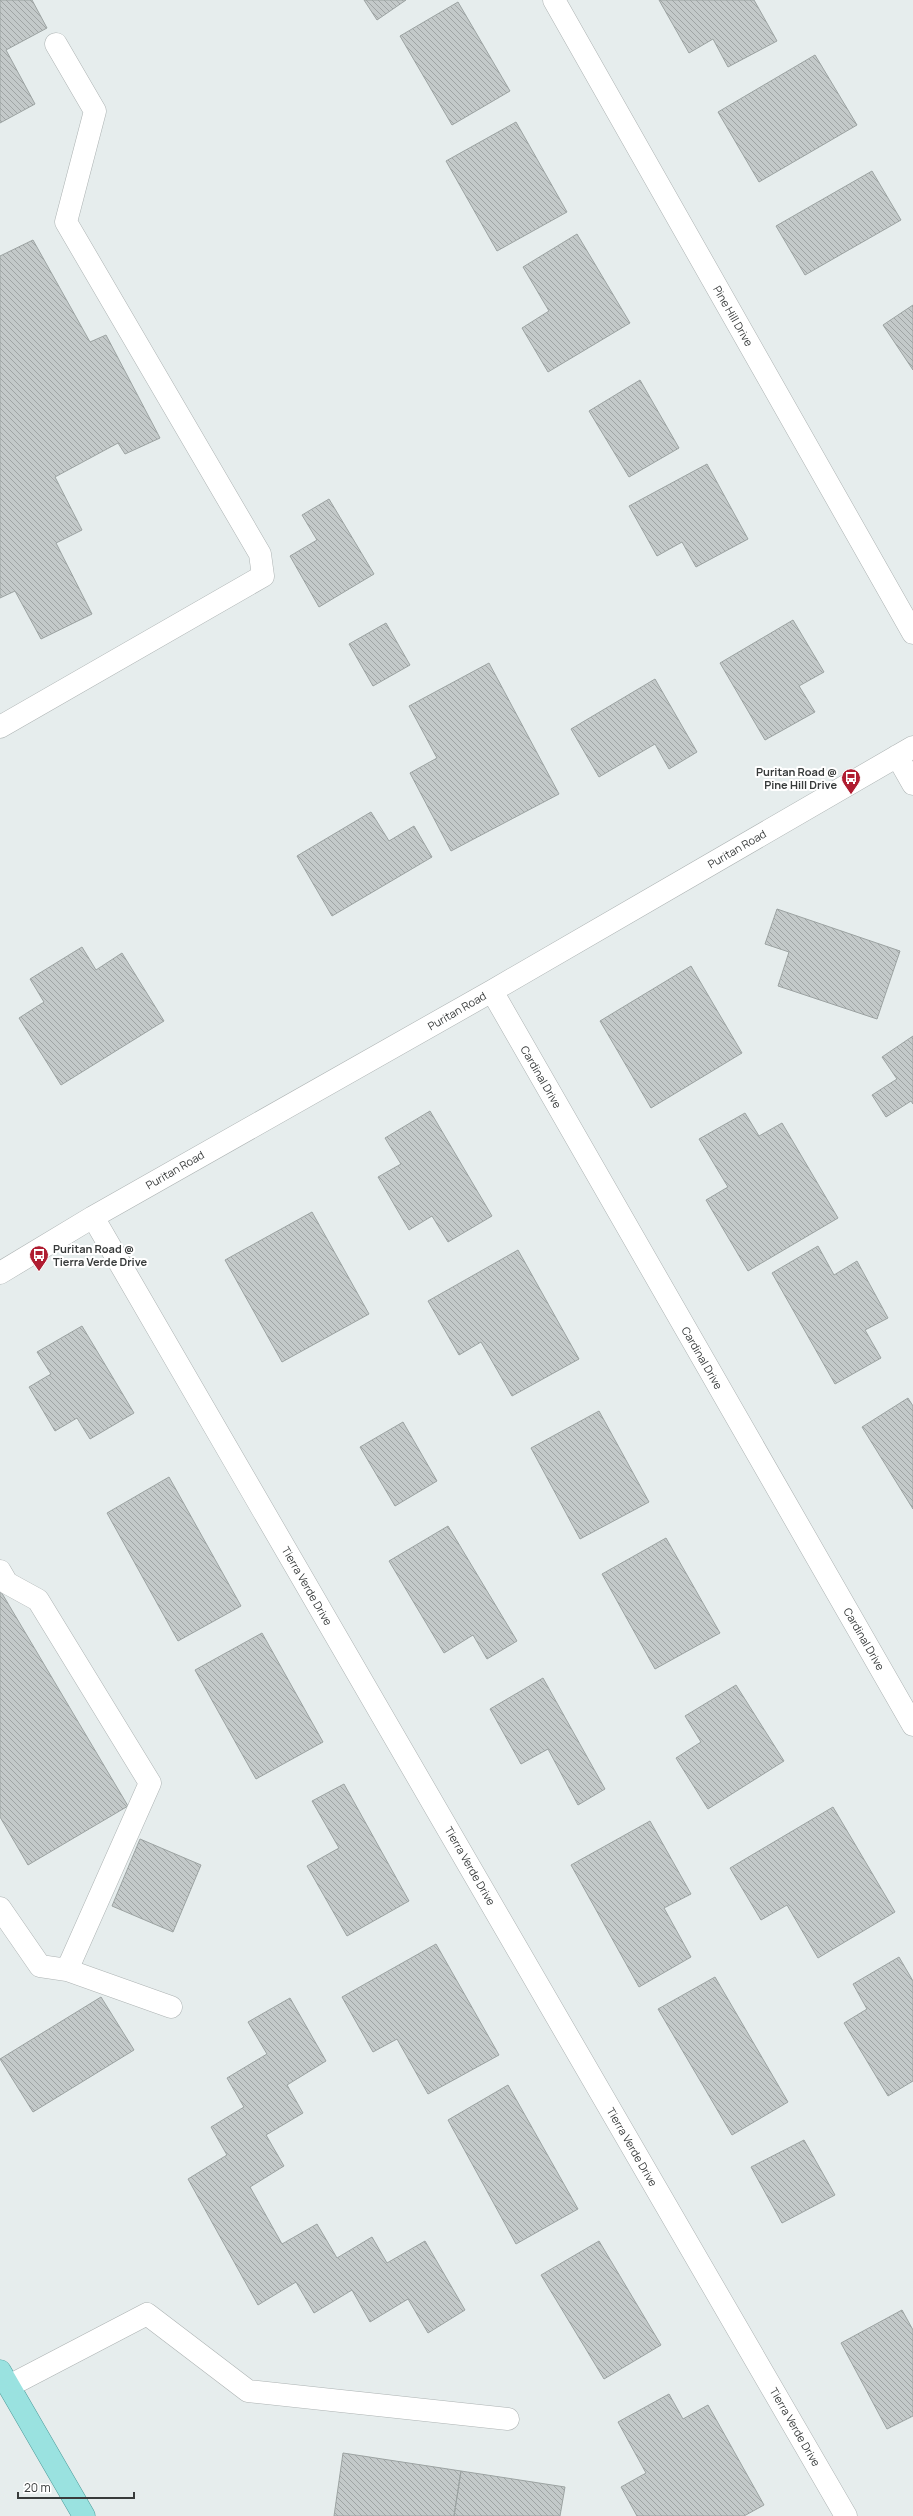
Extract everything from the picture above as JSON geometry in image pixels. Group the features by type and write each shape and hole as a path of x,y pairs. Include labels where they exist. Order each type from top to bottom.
{"main road":[{"path":"3,2383 84,2516"}],"street":[{"name":"Pine Hill Drive","path":"554,0 913,633"},
{"path":"0,727 263,576 260,554 66,222 95,111 56,44"},
{"path":"905,751 913,784"},
{"name":"Puritan Road","path":"0,1273 93,1217 492,991 905,751"},
{"name":"Cardinal Drive","path":"492,991 913,1725"},
{"name":"Tierra Verde Drive","path":"93,1217 846,2516"},
{"path":"0,1571 7,1583 38,1600 150,1783 67,1970"},
{"path":"0,1908 40,1966 67,1970 171,2007"},
{"path":"3,2383 147,2314 248,2391 508,2419"}],"building":[{"path":"0,0 32,0 47,28 6,50 35,104 0,123"},
{"path":"364,0 406,0 377,20"},
{"path":"659,0 754,0 777,41 728,67 713,39 689,53"},
{"path":"458,2 510,91 452,125 400,36"},
{"path":"815,55 857,125 759,182 718,112"},
{"path":"516,122 567,212 497,251 446,161"},
{"path":"872,171 901,220 805,275 776,226"},
{"path":"577,234 630,323 548,372 522,328 549,311 523,267"},
{"path":"33,240 90,342 106,335 160,438 125,454 118,443 55,477 82,530 56,543 92,614 41,639 15,591 0,598 0,256"},
{"path":"913,305 913,370 883,325"},
{"path":"640,380 679,448 629,477 589,411"},
{"path":"707,464 748,539 696,567 682,542 657,556 629,506"},
{"path":"329,499 374,574 319,607 290,556 317,540 302,515"},
{"path":"793,620 824,672 799,686 815,712 765,740 720,663"},
{"path":"386,623 410,665 373,686 349,644"},
{"path":"489,663 559,794 451,851 410,773 437,758 409,706"},
{"path":"655,679 697,752 669,769 655,744 599,777 571,729"},
{"path":"371,812 389,841 414,826 432,857 332,916 297,856"},
{"path":"777,909 900,951 877,1019 778,986 789,952 765,944"},
{"path":"82,947 96,970 122,953 164,1021 61,1085 19,1018 44,1002 30,979"},
{"path":"691,966 742,1053 651,1108 600,1021"},
{"path":"913,1036 913,1104 911,1101 886,1117 872,1095 897,1079 882,1057"},
{"path":"430,1111 492,1216 448,1242 432,1216 409,1230 378,1177 401,1164 385,1138"},
{"path":"745,1113 759,1136 782,1123 838,1218 748,1271 706,1200 728,1187 699,1139"},
{"path":"312,1212 369,1314 282,1362 225,1260"},
{"path":"818,1246 834,1275 857,1261 888,1318 865,1330 881,1358 835,1384 772,1273"},
{"path":"518,1250 579,1359 512,1396 481,1342 459,1355 428,1301"},
{"path":"82,1326 134,1413 90,1439 77,1418 55,1431 29,1387 51,1374 37,1352"},
{"path":"908,1398 913,1406 913,1509 862,1427"},
{"path":"599,1411 649,1502 580,1539 531,1448"},
{"path":"403,1422 437,1481 395,1506 360,1447"},
{"path":"169,1477 241,1606 178,1641 107,1513"},
{"path":"448,1526 517,1641 487,1659 473,1635 444,1653 389,1561"},
{"path":"666,1538 720,1633 655,1669 602,1574"},
{"path":"0,1590 128,1806 28,1865 0,1817"},
{"path":"262,1633 323,1742 256,1779 195,1670"},
{"path":"543,1678 605,1789 578,1805 548,1749 521,1764 490,1709"},
{"path":"736,1685 784,1761 708,1809 676,1758 701,1742 685,1716"},
{"path":"344,1784 409,1901 347,1936 307,1866 339,1848 312,1801"},
{"path":"833,1807 895,1912 818,1958 787,1905 761,1920 730,1868"},
{"path":"650,1821 691,1894 664,1908 691,1957 639,1987 571,1865"},
{"path":"140,1839 201,1865 173,1932 112,1906"},
{"path":"436,1944 499,2055 428,2094 397,2039 373,2052 342,1997"},
{"path":"899,1957 913,1981 913,2081 888,2096 844,2023 867,2009 853,1984"},
{"path":"715,1977 788,2102 732,2135 658,2009"},
{"path":"101,1997 134,2050 33,2112 0,2059"},
{"path":"290,1998 326,2061 287,2085 303,2113 266,2135 284,2166 250,2187 282,2244 317,2224 337,2258 372,2237 387,2263 425,2241 465,2310 428,2333 408,2299 370,2322 352,2290 314,2313 296,2282 258,2305 188,2179 227,2155 211,2127 244,2107 227,2078 267,2054 248,2022"},
{"path":"508,2085 578,2209 516,2244 448,2120"},
{"path":"804,2140 835,2195 782,2223 751,2167"},
{"path":"599,2241 661,2345 604,2379 541,2275"},
{"path":"902,2310 913,2330 913,2416 887,2429 841,2343"},
{"path":"669,2394 683,2419 708,2405 764,2505 744,2516 637,2516 621,2487 646,2473 618,2422"},
{"path":"343,2453 461,2471 454,2516 334,2516"},
{"path":"461,2471 565,2487 560,2516 454,2516"}],"place":[{"name":"Puritan Road @ Pine Hill Drive","path":"851,795"},
{"name":"Puritan Road @ Tierra Verde Drive","path":"39,1272"}]}
